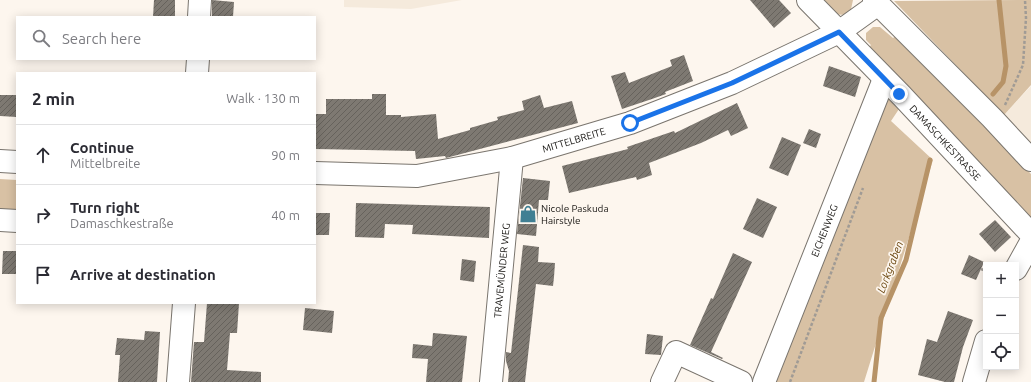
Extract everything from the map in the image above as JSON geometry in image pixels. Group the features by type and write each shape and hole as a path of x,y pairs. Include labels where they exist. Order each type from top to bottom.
{"street":[{"path":"199,16 200,0"},
{"name":"DAMASCHKESTRASSE","path":"808,0 1031,234"},
{"path":"876,2 992,118 1031,160"},
{"name":"MITTELBREITE","path":"316,173 417,176 512,158 630,123 732,83 839,32 876,2"},
{"path":"197,72 198,60"},
{"name":"EICHENWEG","path":"764,382 884,79"},
{"name":"TRAVEMÜNDER WEG","path":"491,382 512,158"},
{"path":"0,161 16,162"},
{"path":"0,220 16,221"},
{"path":"1019,264 1031,242"},
{"path":"178,382 184,304"},
{"path":"974,382 983,351"},
{"path":"662,382 676,352 741,382"}],"path":[{"path":"992,118 1008,103 1023,65 1026,18 1025,0"},
{"path":"790,382 865,183"}],"shaded area":[{"path":"344,0 462,0 411,9 344,7"},
{"path":"818,0 853,0 850,14 840,15 832,12"},
{"path":"1031,0 1031,85 1004,115 894,1"},
{"path":"873,27 880,27 893,38 897,35 1031,174 1031,220 867,50 871,45 866,40 866,33"},
{"path":"1031,86 1031,143 1004,115"},
{"path":"885,90 901,106 891,121 933,160 864,382 771,382"},
{"path":"0,179 16,180 16,216 0,215"}],"building":[{"path":"154,0 175,0 175,16 153,16"},
{"path":"212,0 234,2 233,16 212,16"},
{"path":"750,0 779,0 791,13 774,28"},
{"path":"684,55 693,81 665,92 666,94 622,109 611,76 625,72 629,83 672,66 670,60"},
{"path":"829,66 861,77 855,97 823,86"},
{"path":"372,94 386,94 386,115 401,115 401,117 436,114 438,139 498,120 497,117 524,110 522,101 540,95 544,108 572,101 578,123 446,158 445,156 416,159 415,151 316,149 316,114 326,114 326,99 372,99"},
{"path":"0,95 16,95 16,117 0,116"},
{"path":"737,103 748,128 731,136 728,130 701,143 649,163 652,175 637,180 636,177 569,193 562,166 628,149 627,147 674,131 675,133"},
{"path":"809,129 821,134 816,148 803,143"},
{"path":"782,137 801,145 788,176 769,168"},
{"path":"523,178 550,181 548,200 539,200 536,236 517,234"},
{"path":"757,198 777,207 763,238 743,229"},
{"path":"356,203 490,207 489,238 412,234 413,225 385,224 384,238 355,237"},
{"path":"316,213 330,213 329,235 316,235"},
{"path":"995,220 1011,237 995,252 979,234"},
{"path":"523,245 539,247 538,262 555,263 554,277 553,286 536,284 525,382 508,382 509,371 506,361 506,352 511,353"},
{"path":"3,251 16,251 16,274 2,274"},
{"path":"733,253 752,262 711,352 723,358 722,359 690,345 711,298 713,299"},
{"path":"969,255 984,262 976,280 961,274"},
{"path":"462,259 476,261 474,282 460,280"},
{"path":"207,304 239,304 237,333 230,333 227,370 261,372 261,382 191,382 194,342 204,342"},
{"path":"305,308 334,311 332,333 303,330"},
{"path":"948,311 973,320 963,347 954,382 945,382 918,375 927,339 937,342"},
{"path":"145,331 160,332 157,382 118,382 120,355 115,355 117,338 144,340"},
{"path":"433,333 467,336 462,382 426,382 428,359 412,358 413,344 432,346"},
{"path":"647,334 663,336 661,355 645,354"}],"waterway":[{"name":"Lorkgraben","path":"993,94 1003,82 1006,66 999,0"},
{"name":"Lorkgraben","path":"874,382 881,318 906,260 930,160"}],"place":[{"name":"Nicole Paskuda Hairstyle","path":"528,214"}],"route":[{"path":"630,123 732,83 839,32 899,94"}]}
